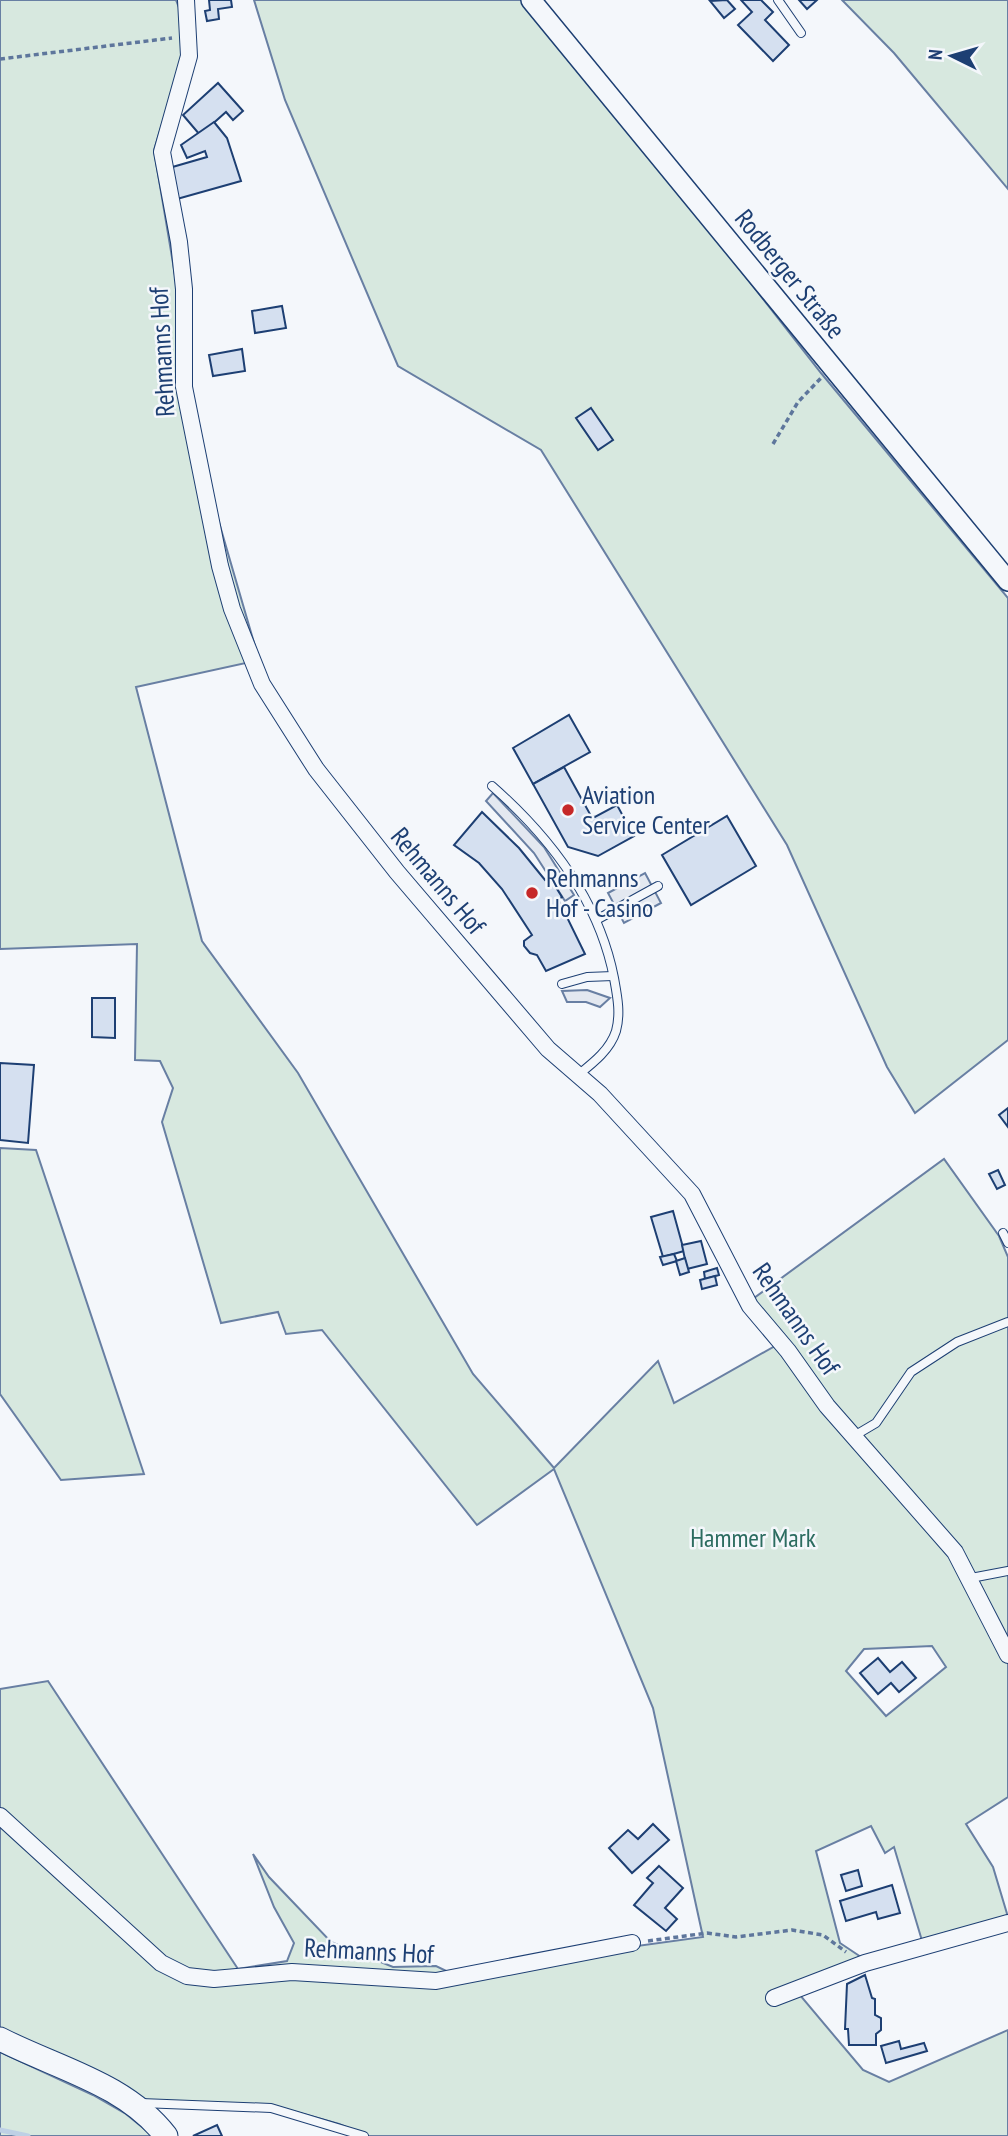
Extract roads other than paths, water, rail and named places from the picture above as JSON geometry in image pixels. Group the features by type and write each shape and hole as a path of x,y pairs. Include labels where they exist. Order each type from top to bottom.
{"main road":[{"path":"0,2039 61,2064 130,2103 150,2117 166,2136"}],"street":[{"name":"Rehmanns Hof","path":"186,0 189,56 162,152 182,265 183,358 188,417 220,566 246,647 262,684 290,732 341,804 548,1049 600,1094 692,1194 750,1306 788,1351 827,1406 955,1552 971,1578 1008,1655"},
{"name":"Rodberger Straße","path":"531,0 1008,581"},
{"name":"Rehmanns Hof","path":"0,1816 161,1963 187,1976 214,1979 292,1972 436,1982 632,1943"},
{"path":"774,1998 865,1962 1008,1923"}],"lane":[{"path":"778,0 801,33"},
{"path":"492,786 516,807 556,854 598,919 619,1005 616,1030 607,1048 578,1075"},
{"path":"598,919 658,886"},
{"path":"562,984 587,977 613,975"},
{"path":"1003,1233 1008,1242"},
{"path":"854,1436 876,1423 911,1372 957,1342 1008,1322"},
{"path":"971,1578 1008,1571"},
{"path":"130,2103 271,2108 364,2136"}],"waterway":[{"path":"0,2130 28,2136"}],"place":[{"name":"Aviation Service Center","path":"568,810"},
{"name":"Rehmanns Hof - Casino","path":"532,893"}],"park label":[{"name":"Hammer Mark","path":"753,1538"}]}
